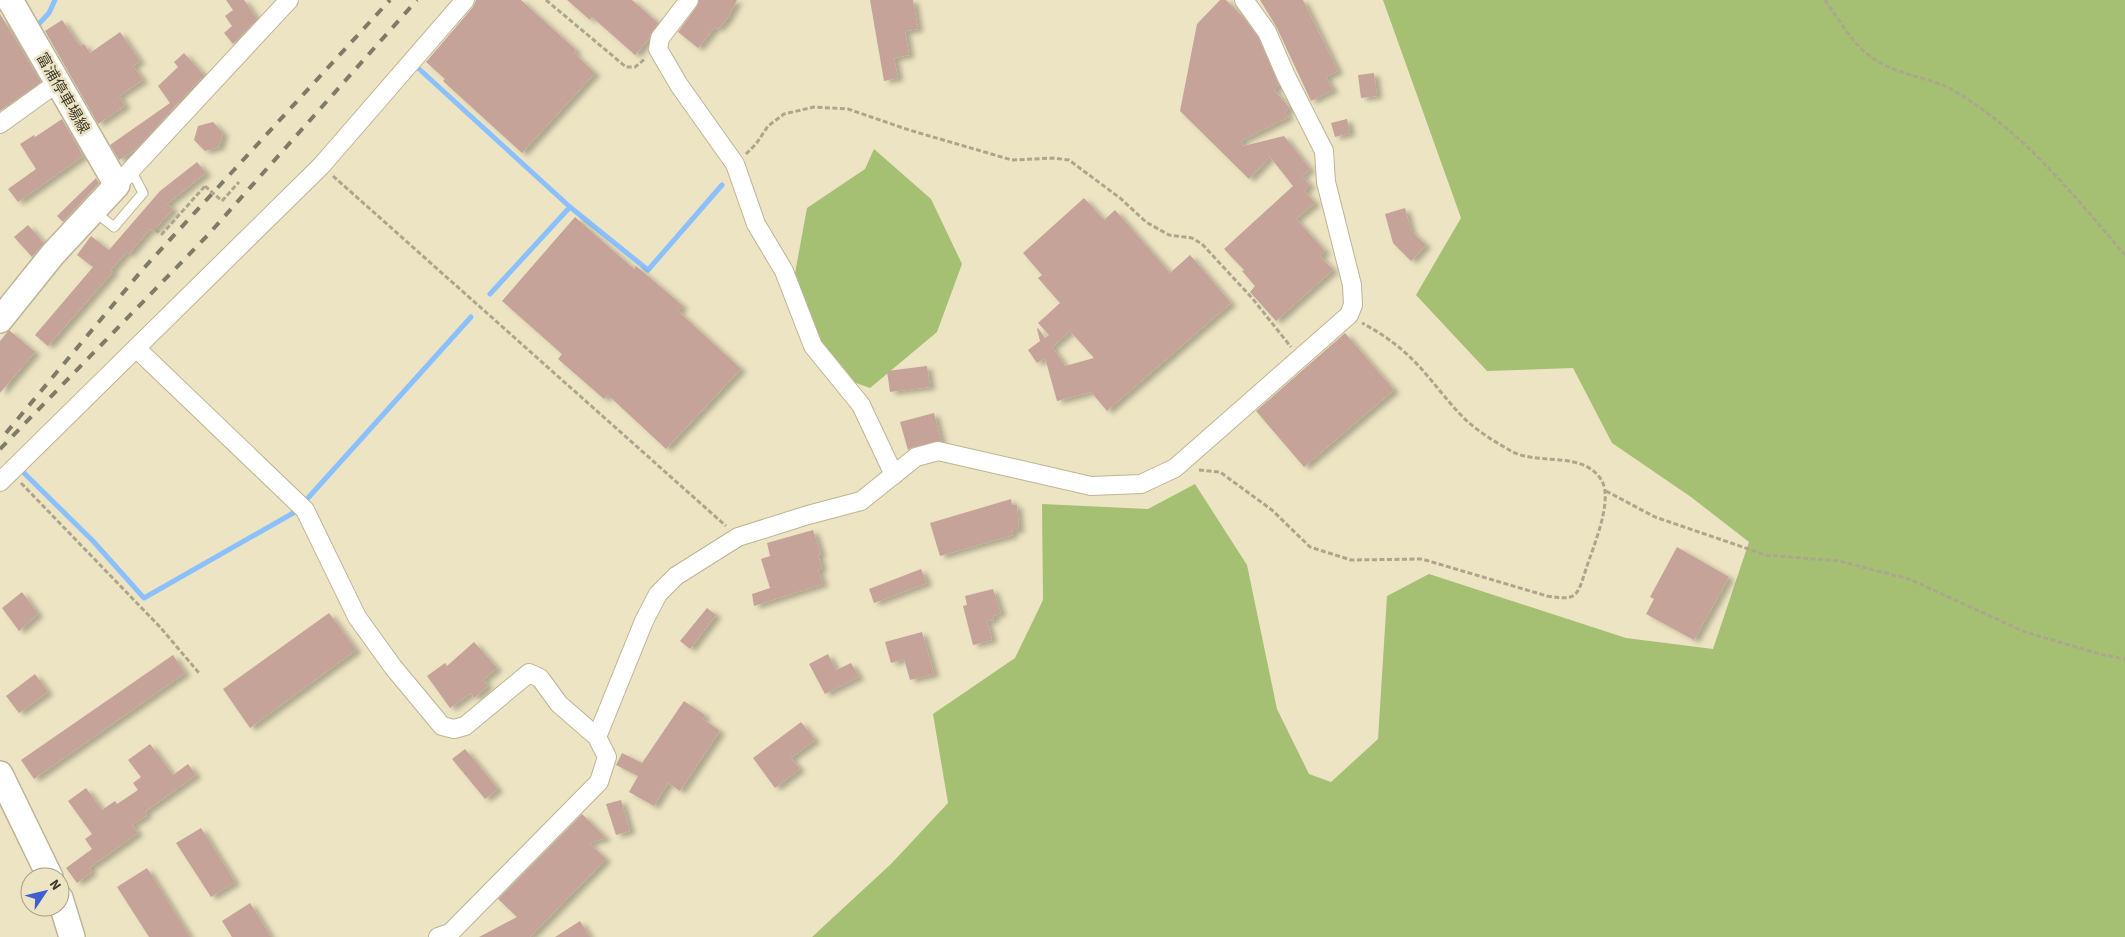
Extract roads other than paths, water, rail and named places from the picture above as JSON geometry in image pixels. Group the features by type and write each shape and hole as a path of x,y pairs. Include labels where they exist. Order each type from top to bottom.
{"street":[{"name":"富浦停車場線","path":"10,0 57,83 124,178"},
{"path":"0,320 53,254 289,0"},
{"path":"5,477 321,166 465,0"},
{"path":"689,0 660,38 658,49 679,85 735,164 756,224 784,271 813,346 862,405 894,475"},
{"path":"597,737 644,621 658,594 676,576 738,537 808,515 862,501 916,457 938,451 1091,486 1141,484 1176,468 1299,357 1349,315 1354,305 1352,285 1326,182 1324,150 1286,76 1267,32 1244,0"},
{"path":"0,124 57,83"},
{"path":"136,348 305,510 357,617 393,667 442,726 454,729 465,726 529,673 540,678 559,704 597,737 607,757 599,782 450,933 438,937"},
{"path":"0,774 45,867"},
{"path":"66,917 72,937"}],"waterway":[{"path":"36,27 49,13 55,0"},
{"path":"417,67 570,207 648,270 722,185"},
{"path":"490,294 570,207"},
{"path":"308,498 471,317"},
{"path":"22,471 93,541 144,598 295,512"}],"railway":[{"path":"6,433 143,269 390,0"},
{"path":"0,449 207,236 417,0"}]}
